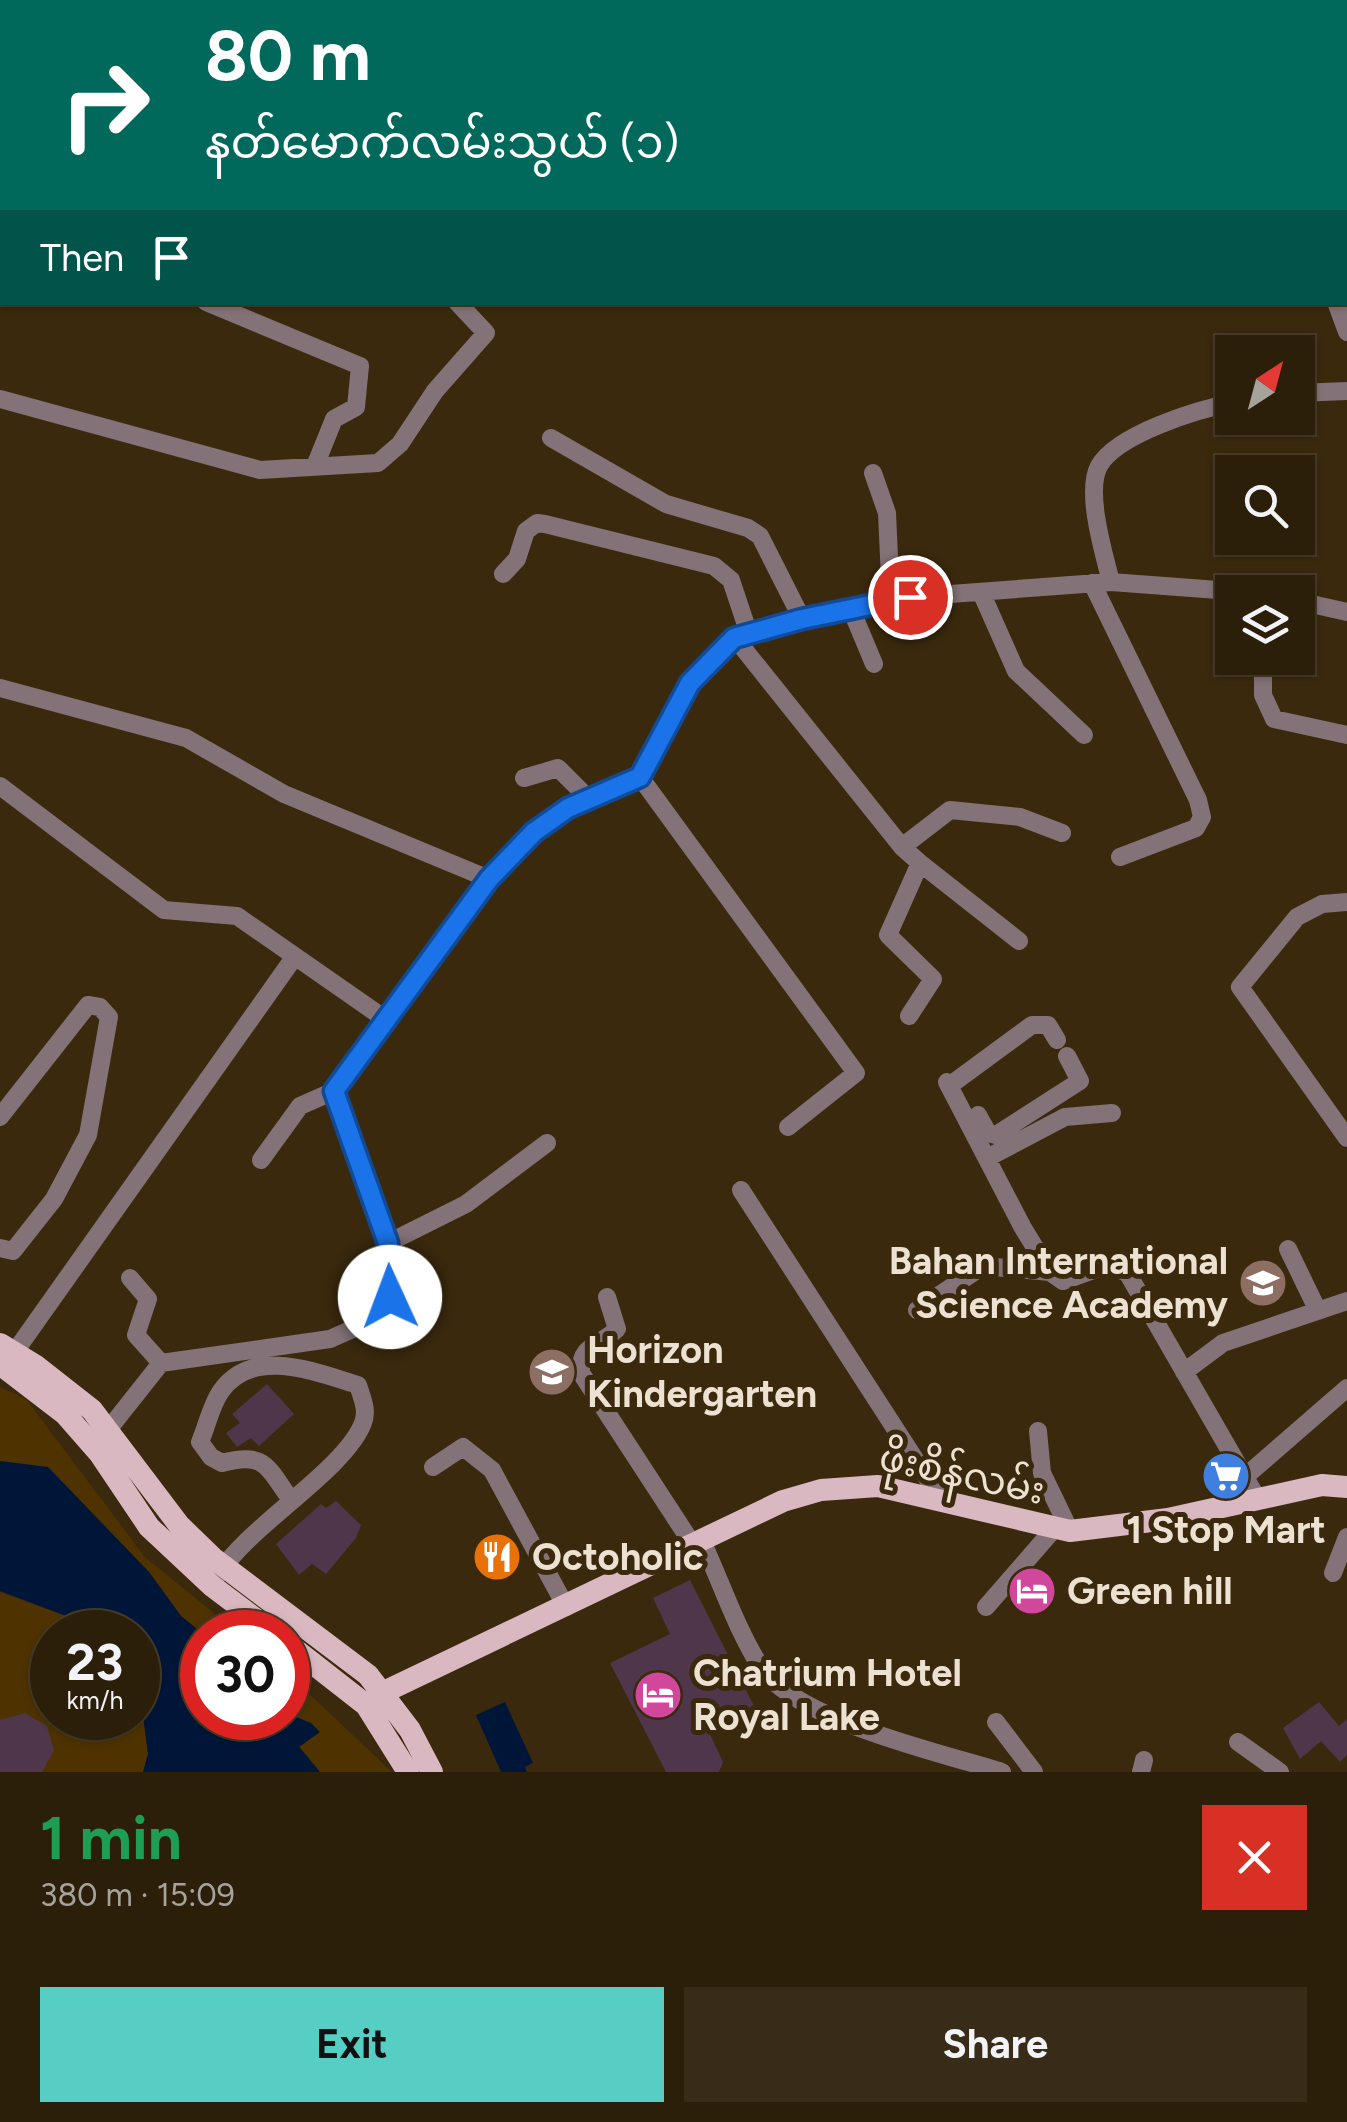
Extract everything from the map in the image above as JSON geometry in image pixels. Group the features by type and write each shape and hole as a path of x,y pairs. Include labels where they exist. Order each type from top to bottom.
{"main road":[{"path":"5,1354 78,1398 102,1438 179,1525 218,1577 251,1610"},
{"name":"ဖိုးစိန်လမ်း","path":"375,1699 783,1502 821,1490 878,1486 940,1498 1061,1531 1168,1520 1322,1485 1347,1488"},
{"path":"218,1577 317,1634 432,1772"},
{"path":"310,1658 375,1699 408,1772"}],"street":[{"path":"213,305 360,366 359,400 330,425 315,466"},
{"path":"0,399 260,470 378,462 400,444 436,392 486,333 460,305"},
{"path":"1337,305 1347,332"},
{"path":"1315,392 1347,390"},
{"path":"1111,582 1100,543 1094,488 1099,466 1117,448 1148,431 1215,406"},
{"path":"551,438 666,504 760,536 802,619"},
{"path":"873,473 886,513 891,601"},
{"path":"503,574 518,559 526,530 538,523 724,572 734,587 742,636 902,847 1019,941"},
{"path":"261,1160 300,1106 334,1091 489,879 534,832 568,808 640,777 690,683 742,636 891,601 981,592 1111,582 1215,590"},
{"path":"1092,584 1198,800 1202,817 1196,828 1120,858"},
{"path":"981,592 1016,671 1084,735"},
{"path":"1315,605 1347,612"},
{"path":"851,609 874,664"},
{"path":"1262,675 1263,695 1274,719 1347,735"},
{"path":"0,688 186,738 284,794 489,879"},
{"path":"524,778 546,768 558,768 590,800"},
{"path":"640,777 856,1073 788,1128"},
{"path":"0,786 164,910 236,916 385,1019"},
{"path":"902,847 950,810 1020,817 1062,833"},
{"path":"909,1016 933,979 888,935 920,863"},
{"path":"1347,902 1322,904 1297,917 1240,986 1347,1138"},
{"path":"5,1354 293,958"},
{"path":"0,1118 88,1005 100,1007 109,1017 88,1135 44,1212 12,1251 0,1248"},
{"path":"1032,1025 1048,1026 1080,1080 996,1135 988,1133 952,1082 1032,1025"},
{"path":"952,1082 1023,1228 1050,1272 1064,1281 1110,1264 1128,1274 1257,1498"},
{"path":"102,1438 161,1363 330,1339 364,1324 390,1297 388,1243 334,1091"},
{"path":"989,1157 1065,1117 1112,1113"},
{"path":"388,1243 466,1204 547,1143"},
{"path":"741,1190 940,1498"},
{"path":"1288,1249 1318,1310"},
{"path":"916,1310 982,1266 1050,1272"},
{"path":"130,1278 148,1300 136,1335 161,1363"},
{"path":"607,1297 617,1329 587,1348 580,1360 581,1373 698,1543 761,1667 783,1692 854,1726 1002,1772"},
{"path":"1184,1372 1223,1344 1347,1302"},
{"path":"218,1577 334,1459 362,1426 366,1410 358,1385 316,1372 273,1365 243,1370 220,1392 200,1442 211,1457 222,1463 247,1456 263,1462 291,1500"},
{"path":"1247,1476 1347,1388"},
{"path":"986,1608 1061,1531 1042,1473 1038,1432"},
{"path":"433,1467 463,1447 492,1470 566,1607"},
{"path":"1332,1573 1347,1537"},
{"path":"996,1722 1034,1772"},
{"path":"1238,1742 1280,1772"}],"shaded area":[{"path":"0,1387 26,1399 145,1557 210,1610 180,1610 180,1615 149,1572 48,1468 0,1461"},
{"path":"0,1592 49,1610 30,1610 30,1740 146,1740 148,1754 143,1772 0,1772"},
{"path":"310,1695 392,1772 320,1772 299,1746 319,1733 311,1723"}],"water":[{"path":"0,1461 48,1467 149,1572 180,1615 180,1740 309,1740 299,1747 320,1772 143,1772 148,1754 146,1740 160,1740 160,1610 51,1610 0,1591"},
{"path":"505,1702 533,1763 525,1767 527,1772 501,1772 476,1715"},
{"path":"310,1723 311,1723 320,1732 310,1739"}],"building":[{"path":"267,1384 294,1414 259,1446 251,1438 237,1447 226,1433 240,1423 232,1414"},
{"path":"336,1501 361,1525 356,1538 326,1574 312,1564 299,1575 276,1544 321,1504 326,1508"},
{"path":"690,1580 754,1706 708,1730 723,1762 719,1772 666,1772 610,1663 670,1634 653,1598"},
{"path":"1319,1702 1339,1726 1347,1719 1347,1755 1340,1762 1321,1741 1300,1759 1283,1728"},
{"path":"25,1713 30,1716 30,1740 51,1740 54,1750 42,1772 0,1772 0,1720"}],"place":[{"name":"Bahan International Science Academy","path":"1263,1283"},
{"name":"Horizon Kindergarten","path":"552,1372"},
{"name":"1 Stop Mart","path":"1226,1476"},
{"name":"Octoholic","path":"497,1557"},
{"name":"Green hill","path":"1032,1591"},
{"name":"Chatrium Hotel Royal Lake","path":"658,1695"}],"route":[{"path":"390,1297 388,1243 334,1091 385,1019 489,879 534,832 568,808 640,777 690,683 734,638 802,619 910,597"}]}
